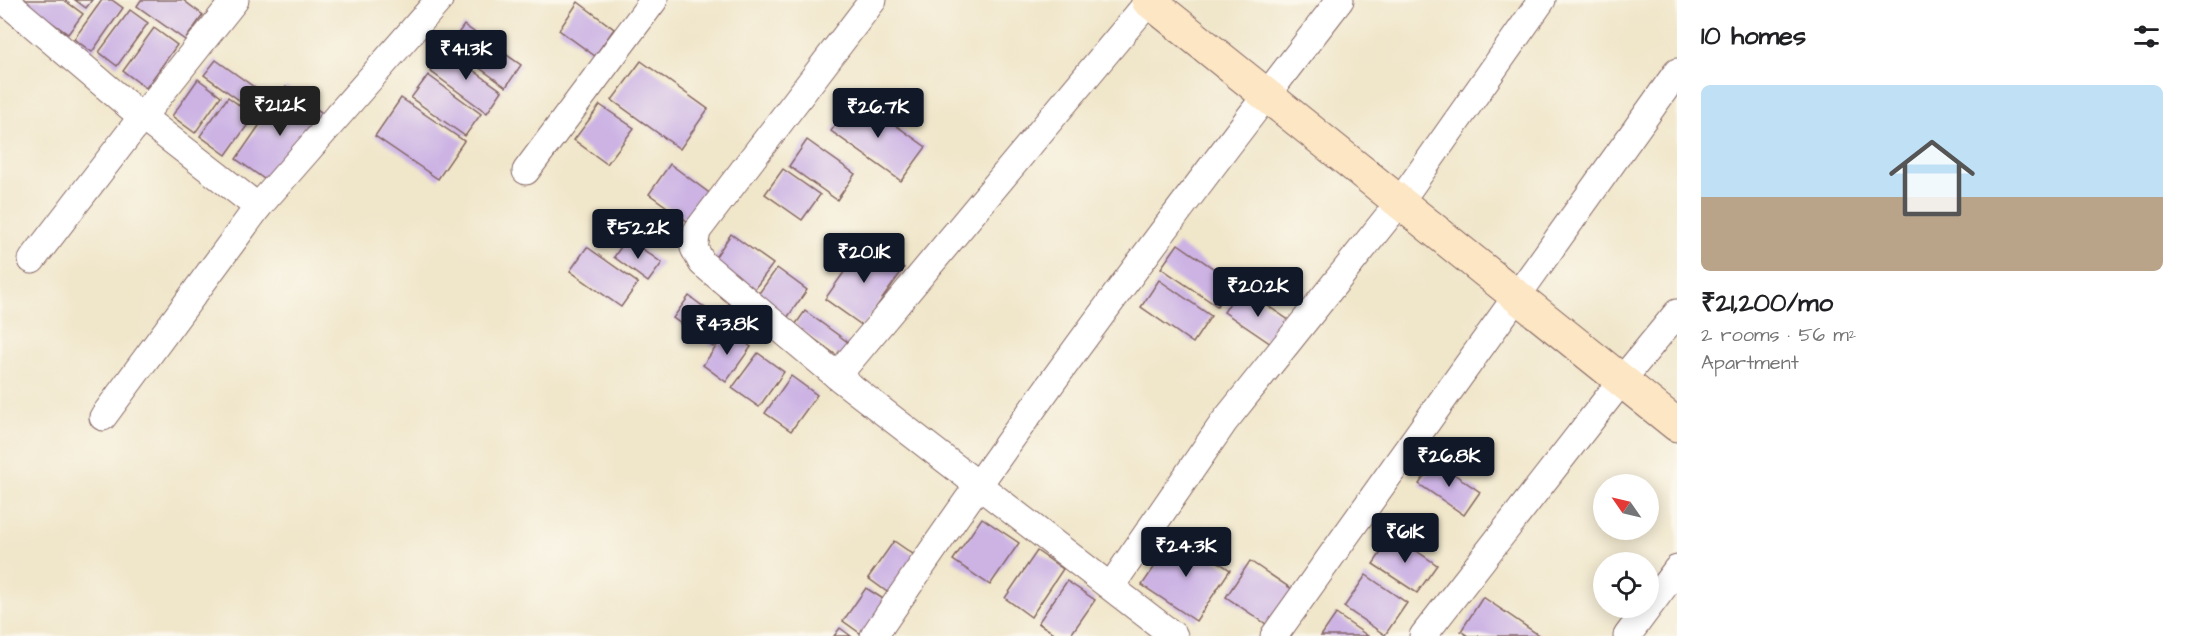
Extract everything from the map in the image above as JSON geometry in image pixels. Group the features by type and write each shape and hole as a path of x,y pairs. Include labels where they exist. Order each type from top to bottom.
{"street":[{"path":"4,0 142,117 258,207"},
{"path":"32,260 235,0"},
{"path":"104,417 258,207 439,0"},
{"path":"526,171 654,0"},
{"path":"873,0 697,231 694,248 702,263 837,376 1174,636"},
{"path":"837,376 1149,0 1677,425"},
{"path":"874,636 977,483 1152,244 1340,0"},
{"path":"1111,586 1224,422 1399,203 1542,0"},
{"path":"1274,636 1677,72"},
{"path":"1423,636 1622,380 1677,313"},
{"path":"1627,636 1677,570"}],"building":[{"path":"20,0 64,0 83,14 68,34"},
{"path":"75,0 92,0 86,8"},
{"path":"102,0 112,0 123,8 92,52 74,39"},
{"path":"141,0 183,0 203,15 185,40 137,6"},
{"path":"578,2 614,29 595,56 559,30"},
{"path":"130,10 148,23 117,66 99,52"},
{"path":"464,25 521,65 506,87 449,46"},
{"path":"154,28 177,45 146,88 123,71"},
{"path":"445,50 502,91 487,113 430,71"},
{"path":"216,60 268,97 256,112 204,75"},
{"path":"641,61 708,109 680,149 612,100"},
{"path":"428,75 481,114 465,136 411,98"},
{"path":"198,79 221,96 195,133 172,116"},
{"path":"286,87 325,115 274,186 236,159"},
{"path":"228,97 254,116 226,155 200,136"},
{"path":"856,97 926,147 901,181 831,131"},
{"path":"401,98 464,141 438,179 375,136"},
{"path":"600,105 634,128 607,164 574,140"},
{"path":"807,140 855,174 837,200 789,166"},
{"path":"670,164 712,195 691,224 649,194"},
{"path":"783,169 820,195 802,220 765,194"},
{"path":"731,234 773,264 753,291 712,262"},
{"path":"627,238 662,263 648,282 614,257"},
{"path":"866,241 904,268 863,326 825,299"},
{"path":"1178,244 1233,282 1217,306 1161,268"},
{"path":"587,247 638,283 621,307 570,271"},
{"path":"777,268 807,290 787,318 757,296"},
{"path":"1159,280 1211,316 1193,343 1141,307"},
{"path":"1240,287 1293,323 1277,348 1224,312"},
{"path":"689,296 728,325 713,347 673,318"},
{"path":"805,311 856,348 846,362 795,325"},
{"path":"728,330 751,347 726,382 703,365"},
{"path":"758,353 784,372 759,407 732,388"},
{"path":"791,376 817,395 791,431 765,413"},
{"path":"1435,461 1480,492 1464,515 1419,484"},
{"path":"982,518 1019,543 990,585 953,560"},
{"path":"1177,534 1230,570 1196,621 1142,585"},
{"path":"1393,535 1437,565 1417,593 1373,564"},
{"path":"894,541 920,559 894,597 868,578"},
{"path":"1037,551 1063,569 1031,617 1005,598"},
{"path":"1250,561 1296,592 1272,628 1226,597"},
{"path":"1366,575 1407,603 1385,635 1344,607"},
{"path":"1067,581 1095,600 1070,636 1058,636 1038,623"},
{"path":"866,588 888,602 864,636 843,621"},
{"path":"1483,597 1540,636 1468,636 1461,631"},
{"path":"1336,614 1368,636 1321,636"},
{"path":"840,628 851,636 834,636"}]}
